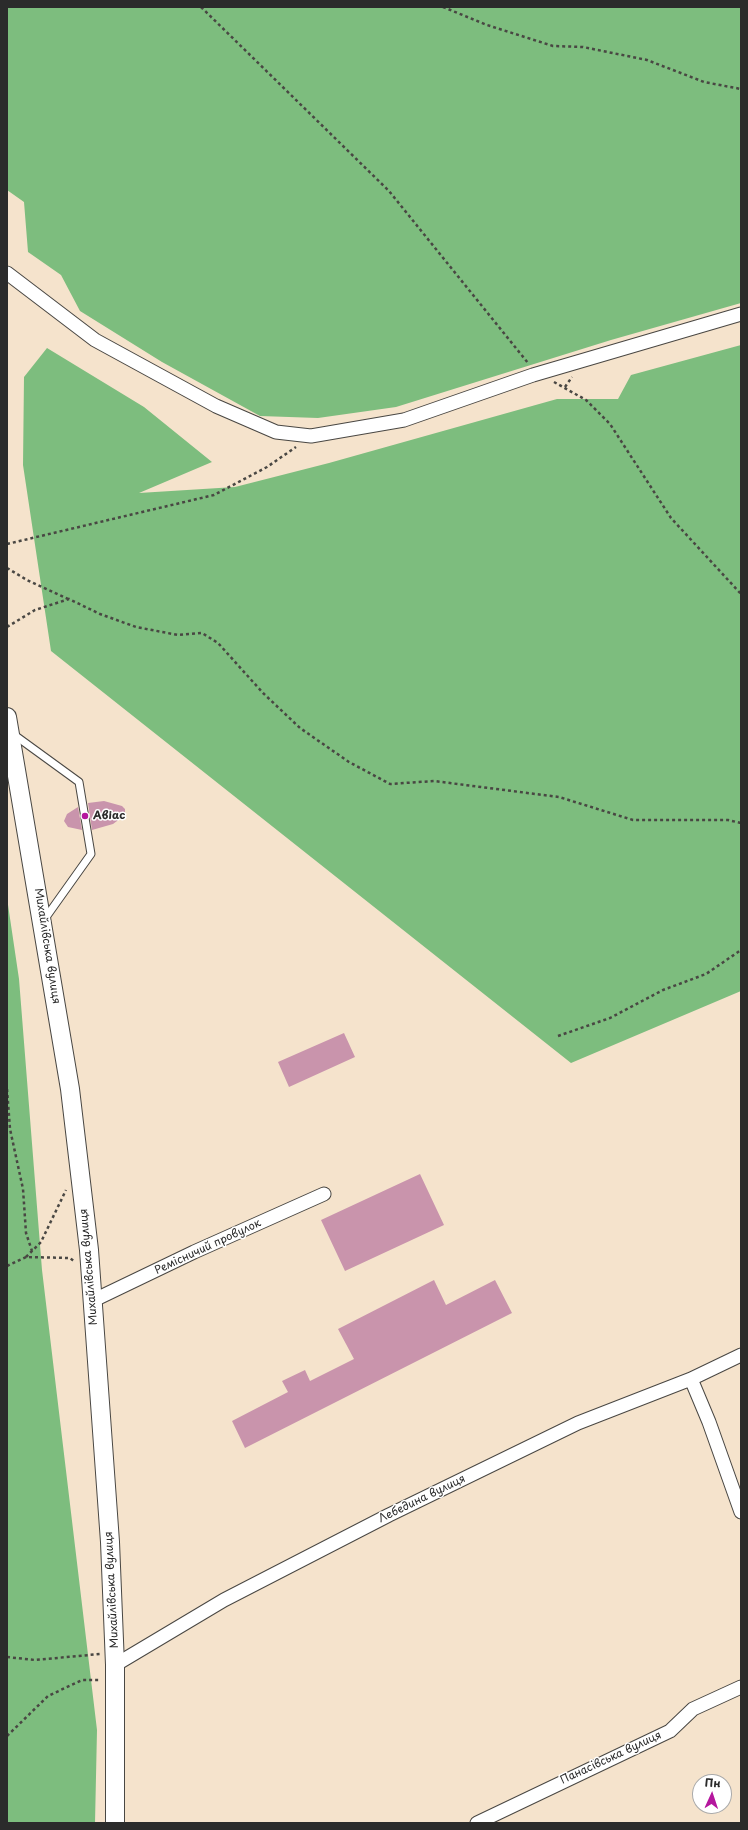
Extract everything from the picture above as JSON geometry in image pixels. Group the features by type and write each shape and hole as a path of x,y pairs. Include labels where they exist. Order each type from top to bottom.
{"main road":[{"name":"Михайлівська вулиця","path":"8,724 43,922 70,1089 90,1273 110,1542 114,1666 115,1823"}],"street":[{"path":"7,273 95,340 216,406 276,432 311,436 404,420 538,374 741,314"},
{"name":"Ремісничий провулок","path":"92,1301 194,1252 324,1194"},
{"name":"Лебедина вулиця","path":"114,1666 224,1600 388,1515 578,1423 691,1379 741,1355"},
{"path":"691,1379 710,1422 741,1512"},
{"name":"Панасівська вулиця","path":"477,1823 670,1731 693,1709 741,1687"}],"lane":[{"path":"8,724 79,782 91,854 43,922"}],"path":[{"path":"201,7 389,191 538,374 586,400 610,424 672,518 741,594"},
{"path":"443,7 488,25 553,46 583,47 647,60 704,82 741,89"},
{"path":"7,544 214,495 267,467 311,436"},
{"path":"7,568 27,580 100,614 136,627 178,635 202,633 218,643 262,693 300,728 349,762 390,784 434,781 559,797 633,820 728,820 741,823"},
{"path":"7,627 35,610 69,599"},
{"path":"558,1036 610,1018 663,990 706,974 741,950"},
{"path":"7,1089 10,1129 24,1188 26,1233 32,1251"},
{"path":"7,1266 26,1257 41,1242 61,1199 79,1167"},
{"path":"26,1257 70,1258 90,1273"},
{"path":"7,1657 35,1660 74,1658 114,1666"},
{"path":"7,1736 48,1696 114,1666"}],"green space":[{"path":"7,7 741,7 741,303 611,340 396,407 318,418 260,416 162,362 80,311 61,275 28,252 24,202 7,190"},
{"path":"741,345 741,991 571,1063 51,651 23,465 24,377 47,348 144,407 212,462 139,493 235,487 329,463 557,399 618,399 631,375"},
{"path":"7,898 19,979 42,1270 97,1730 95,1823 7,1823"}],"building":[{"path":"104,801 122,806 125,809 125,815 113,824 92,830 88,803"},
{"path":"78,807 82,830 68,827 64,821 67,814"},
{"path":"344,1033 355,1057 289,1087 278,1062"},
{"path":"420,1174 444,1225 345,1271 321,1220"},
{"path":"434,1280 446,1305 495,1280 512,1313 245,1448 232,1421 288,1392 282,1381 305,1370 310,1381 354,1359 338,1329"}],"place":[{"name":"Авіас","path":"85,816"}]}
